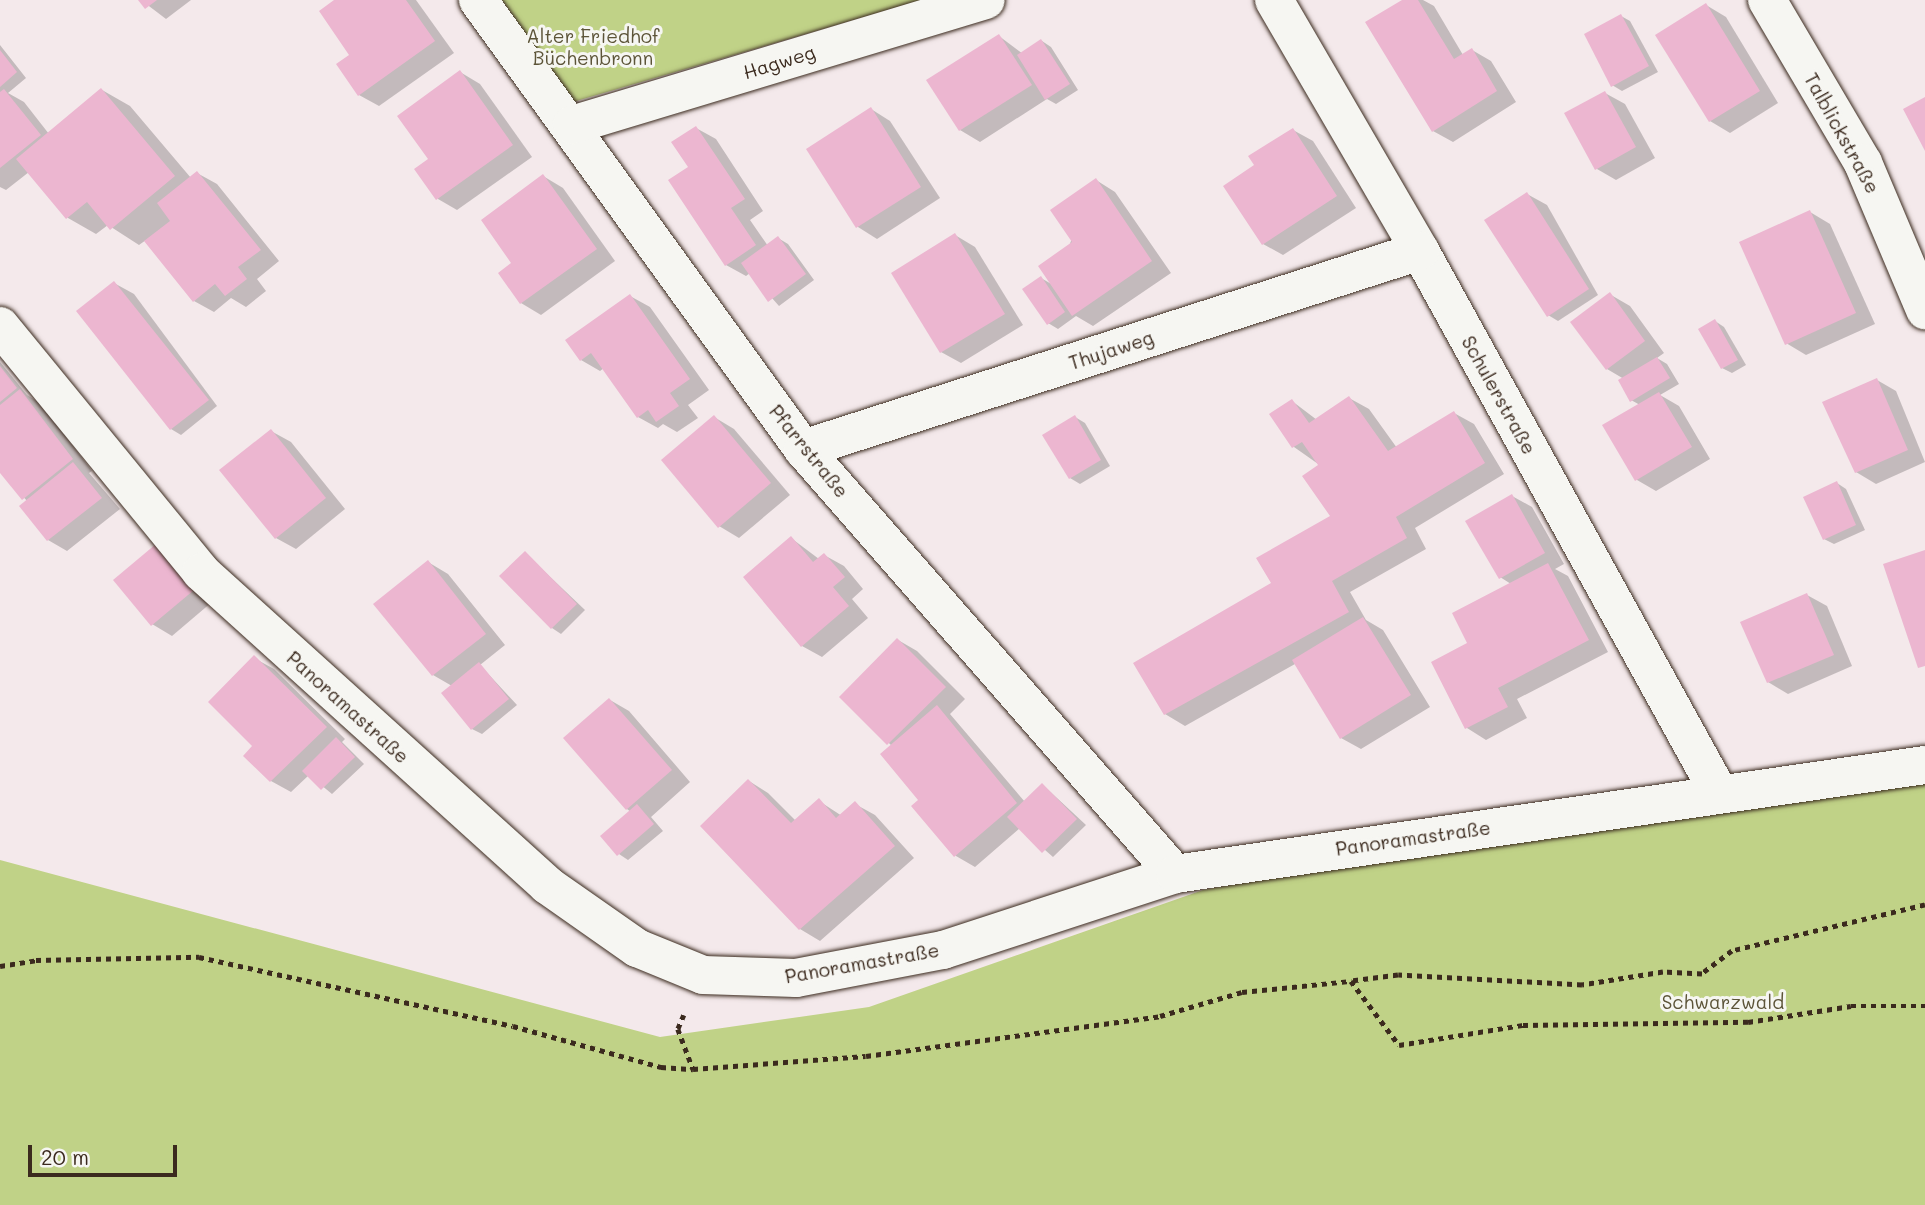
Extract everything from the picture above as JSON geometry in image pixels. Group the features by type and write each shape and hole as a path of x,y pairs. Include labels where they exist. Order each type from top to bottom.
{"street":[{"name":"Pfarrstraße","path":"478,0 572,125 803,450 1175,874"},
{"name":"Hagweg","path":"572,125 986,0"},
{"name":"Schulerstraße","path":"1275,0 1420,251 1719,793"},
{"name":"Talblickstraße","path":"1767,0 1863,163 1925,310"},
{"name":"Thujaweg","path":"803,450 1420,251"},
{"name":"Panoramastraße","path":"0,326 201,572 547,885 637,948 703,975 796,978 943,950 1175,874 1925,765"}],"path":[{"path":"0,965 36,960 199,957 513,1026 661,1067 693,1069 866,1056 1160,1016 1241,992 1398,975 1582,985 1663,972 1702,974 1732,951 1925,905"},
{"path":"693,1069 678,1029 703,975"},
{"path":"1351,981 1399,1045 1523,1024 1734,1022 1851,1006 1925,1006"}],"green space":[{"name":"Alter Friedhof Büchenbronn","path":"502,0 922,0 573,102"},
{"name":"Schwarzwald","path":"1869,771 1925,771 1925,1205 0,1205 0,860 660,1037 869,1007 1203,890"}],"building":[{"path":"138,0 157,0 145,9"},
{"path":"334,0 406,0 435,41 358,96 336,64 349,55 319,11"},
{"path":"1402,0 1418,0 1454,59 1472,48 1497,91 1432,132 1365,22"},
{"path":"1706,3 1760,91 1709,122 1655,35"},
{"path":"1621,14 1649,66 1611,87 1584,34"},
{"path":"999,34 1032,85 959,131 926,80"},
{"path":"1041,39 1070,84 1045,100 1017,55"},
{"path":"0,50 17,72 0,87"},
{"path":"460,70 513,145 436,200 414,169 428,159 397,116"},
{"path":"101,88 175,176 110,230 87,202 66,219 16,159"},
{"path":"4,89 41,135 0,168 0,92"},
{"path":"1605,91 1636,147 1595,170 1564,113"},
{"path":"1925,97 1925,151 1903,109"},
{"path":"871,107 921,187 856,228 806,149"},
{"path":"696,126 745,199 731,208 756,245 725,266 668,180 688,167 671,142"},
{"path":"1293,128 1337,196 1262,245 1223,186 1254,165 1248,156"},
{"path":"197,171 261,250 238,267 247,279 225,296 215,284 193,302 144,241 170,221 157,203"},
{"path":"543,174 597,249 520,304 498,273 511,263 481,220"},
{"path":"1096,178 1152,261 1072,316 1038,266 1072,242 1050,210"},
{"path":"1527,192 1589,289 1547,317 1484,220"},
{"path":"1810,210 1856,313 1785,345 1739,242"},
{"path":"955,233 1005,314 940,353 891,273"},
{"path":"778,236 806,274 768,302 741,263"},
{"path":"1041,276 1065,312 1047,325 1022,289"},
{"path":"114,281 209,400 170,430 76,311"},
{"path":"1610,292 1645,341 1606,370 1570,322"},
{"path":"630,294 690,379 670,393 679,406 656,422 648,410 637,418 591,353 580,361 565,340"},
{"path":"1715,319 1738,360 1721,369 1698,329"},
{"path":"1657,357 1670,378 1630,402 1618,380"},
{"path":"0,366 17,388 0,402"},
{"path":"1877,378 1908,450 1855,473 1822,402"},
{"path":"20,389 73,459 22,500 0,473 0,405"},
{"path":"1659,392 1692,447 1635,481 1602,425"},
{"path":"1349,396 1388,451 1454,411 1485,463 1396,517 1407,538 1332,581 1349,612 1164,715 1133,663 1271,583 1256,558 1330,516 1302,476 1318,465 1302,442 1292,448 1269,414 1292,399 1309,423"},
{"path":"714,415 771,483 718,528 661,460"},
{"path":"1075,415 1101,460 1069,479 1042,435"},
{"path":"271,429 326,498 275,539 219,470"},
{"path":"73,462 102,498 47,541 19,506"},
{"path":"1837,481 1856,525 1823,540 1803,497"},
{"path":"1512,494 1545,553 1499,579 1465,521"},
{"path":"791,536 813,562 824,553 845,577 833,587 849,606 801,647 743,577"},
{"path":"156,544 194,590 151,626 113,580"},
{"path":"1925,550 1925,666 1918,668 1883,564"},
{"path":"525,551 577,604 551,629 499,576"},
{"path":"428,560 486,634 432,676 373,604"},
{"path":"1548,563 1589,640 1498,688 1508,707 1465,729 1431,662 1467,643 1452,613"},
{"path":"1807,593 1834,655 1767,683 1740,622"},
{"path":"1363,617 1411,695 1340,739 1292,660"},
{"path":"897,638 946,687 887,745 839,697"},
{"path":"254,655 327,727 270,782 243,756 252,746 208,702"},
{"path":"479,662 509,699 471,730 441,693"},
{"path":"609,698 672,770 626,810 563,738"},
{"path":"937,705 1017,803 954,857 911,806 918,800 880,754"},
{"path":"336,737 355,757 321,790 302,771"},
{"path":"748,779 791,823 819,798 836,818 855,801 895,846 799,930 700,826"},
{"path":"1042,783 1077,819 1042,853 1007,817"},
{"path":"637,804 654,824 617,856 600,836"}]}
